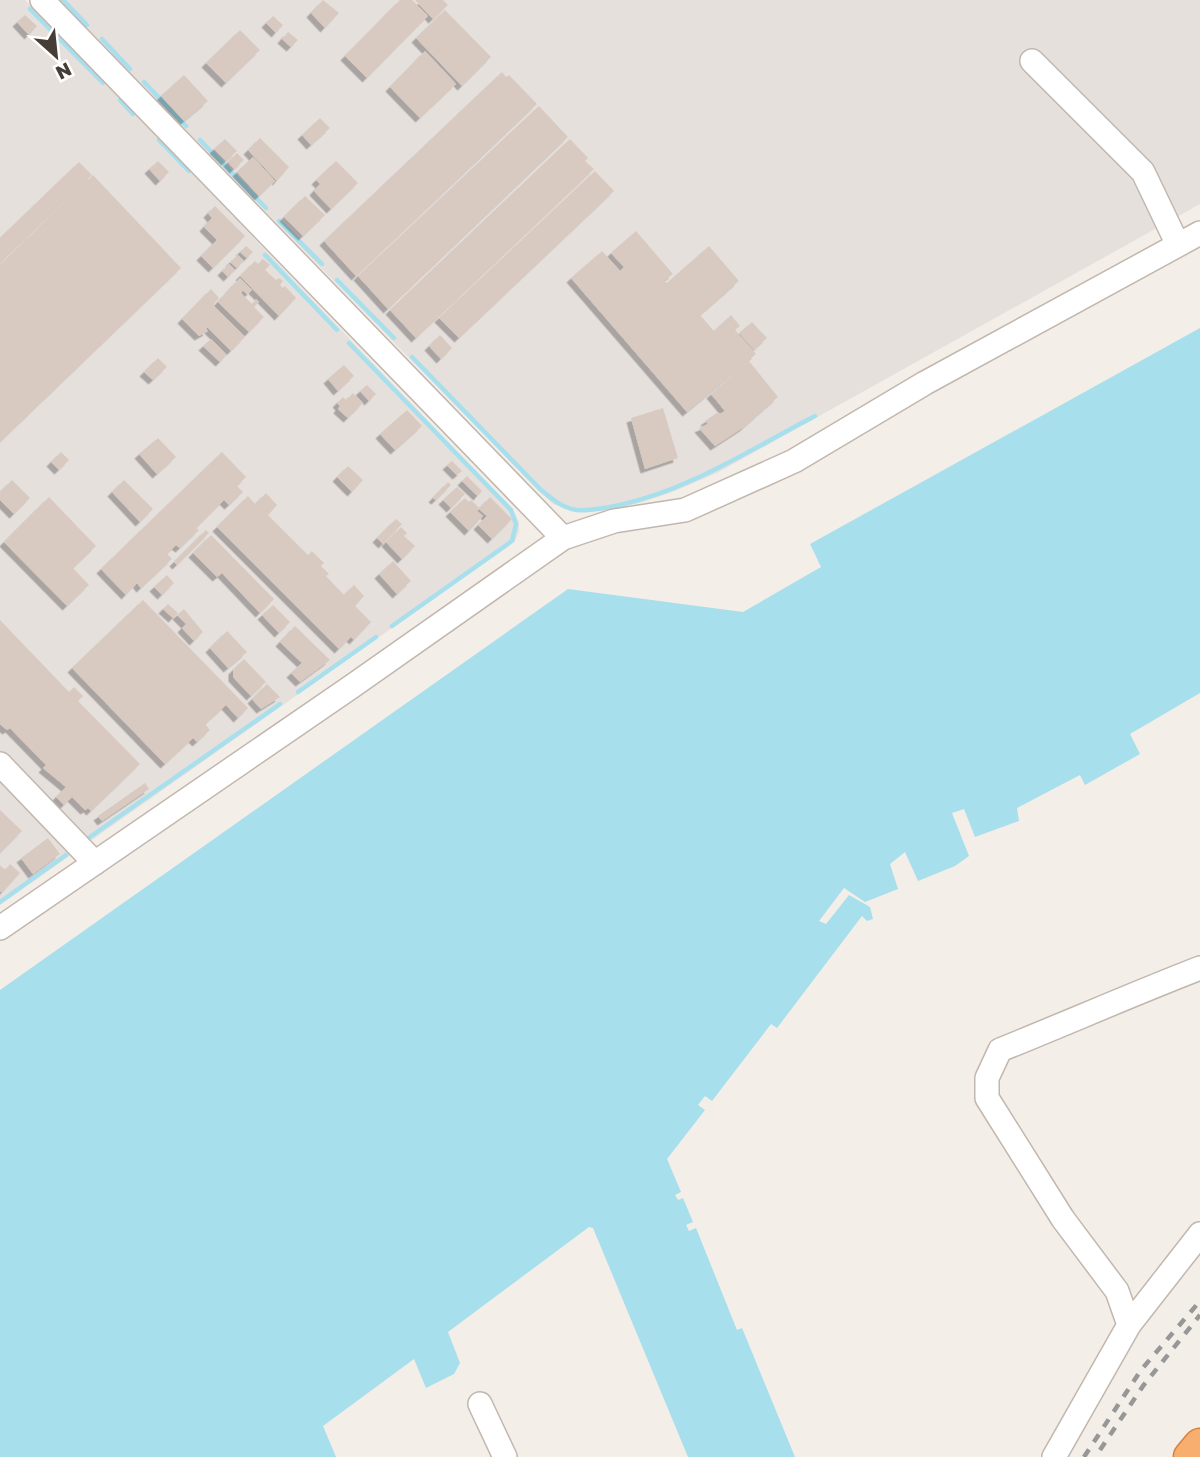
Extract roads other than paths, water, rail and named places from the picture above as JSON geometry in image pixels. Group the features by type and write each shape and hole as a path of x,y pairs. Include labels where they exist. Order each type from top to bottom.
{"highway":[{"path":"1190,1457 1200,1445"}],"street":[{"path":"42,0 563,538"},
{"path":"1032,61 1143,172 1178,245"},
{"path":"0,928 563,538 614,522 685,510 794,461 925,383 1200,233"},
{"path":"0,764 95,863"},
{"path":"1129,1325 1117,1292 1063,1219 987,1098 987,1078 1000,1050 1200,968"},
{"path":"1054,1457 1129,1325 1200,1234"},
{"path":"480,1404 505,1457"}],"water":[{"path":"1200,328 1200,693 1130,734 1140,754 1085,785 1080,775 1017,808 1019,821 975,837 964,809 952,813 969,856 955,866 918,881 905,852 890,864 898,889 865,902 844,888 819,921 826,924 849,895 870,907 873,919 867,921 862,916 777,1028 771,1024 712,1101 705,1096 698,1105 705,1110 667,1159 681,1192 675,1195 678,1200 683,1198 693,1222 686,1225 689,1231 696,1228 737,1330 742,1328 795,1457 688,1457 593,1228 589,1227 448,1332 460,1363 454,1374 426,1388 414,1359 323,1426 336,1457 0,1457 0,990 568,589 743,612 821,567 810,544"}],"waterway":[{"path":"63,0 87,25"},
{"path":"30,9 103,83"},
{"path":"102,39 130,69"},
{"path":"144,82 186,126"},
{"path":"120,100 133,114"},
{"path":"159,140 189,171"},
{"path":"200,140 266,208"},
{"path":"279,221 322,264"},
{"path":"265,255 337,330"},
{"path":"337,280 394,338"},
{"path":"349,343 511,510 516,524 512,541 392,626"},
{"path":"412,357 540,489 562,505 577,510 620,505 671,489 720,467 815,416"},
{"path":"298,692 376,637"},
{"path":"87,839 280,704"},
{"path":"0,902 66,855"}],"railway":[{"path":"1084,1457 1141,1370 1200,1301"},
{"path":"1100,1450 1143,1386 1200,1315"}]}
